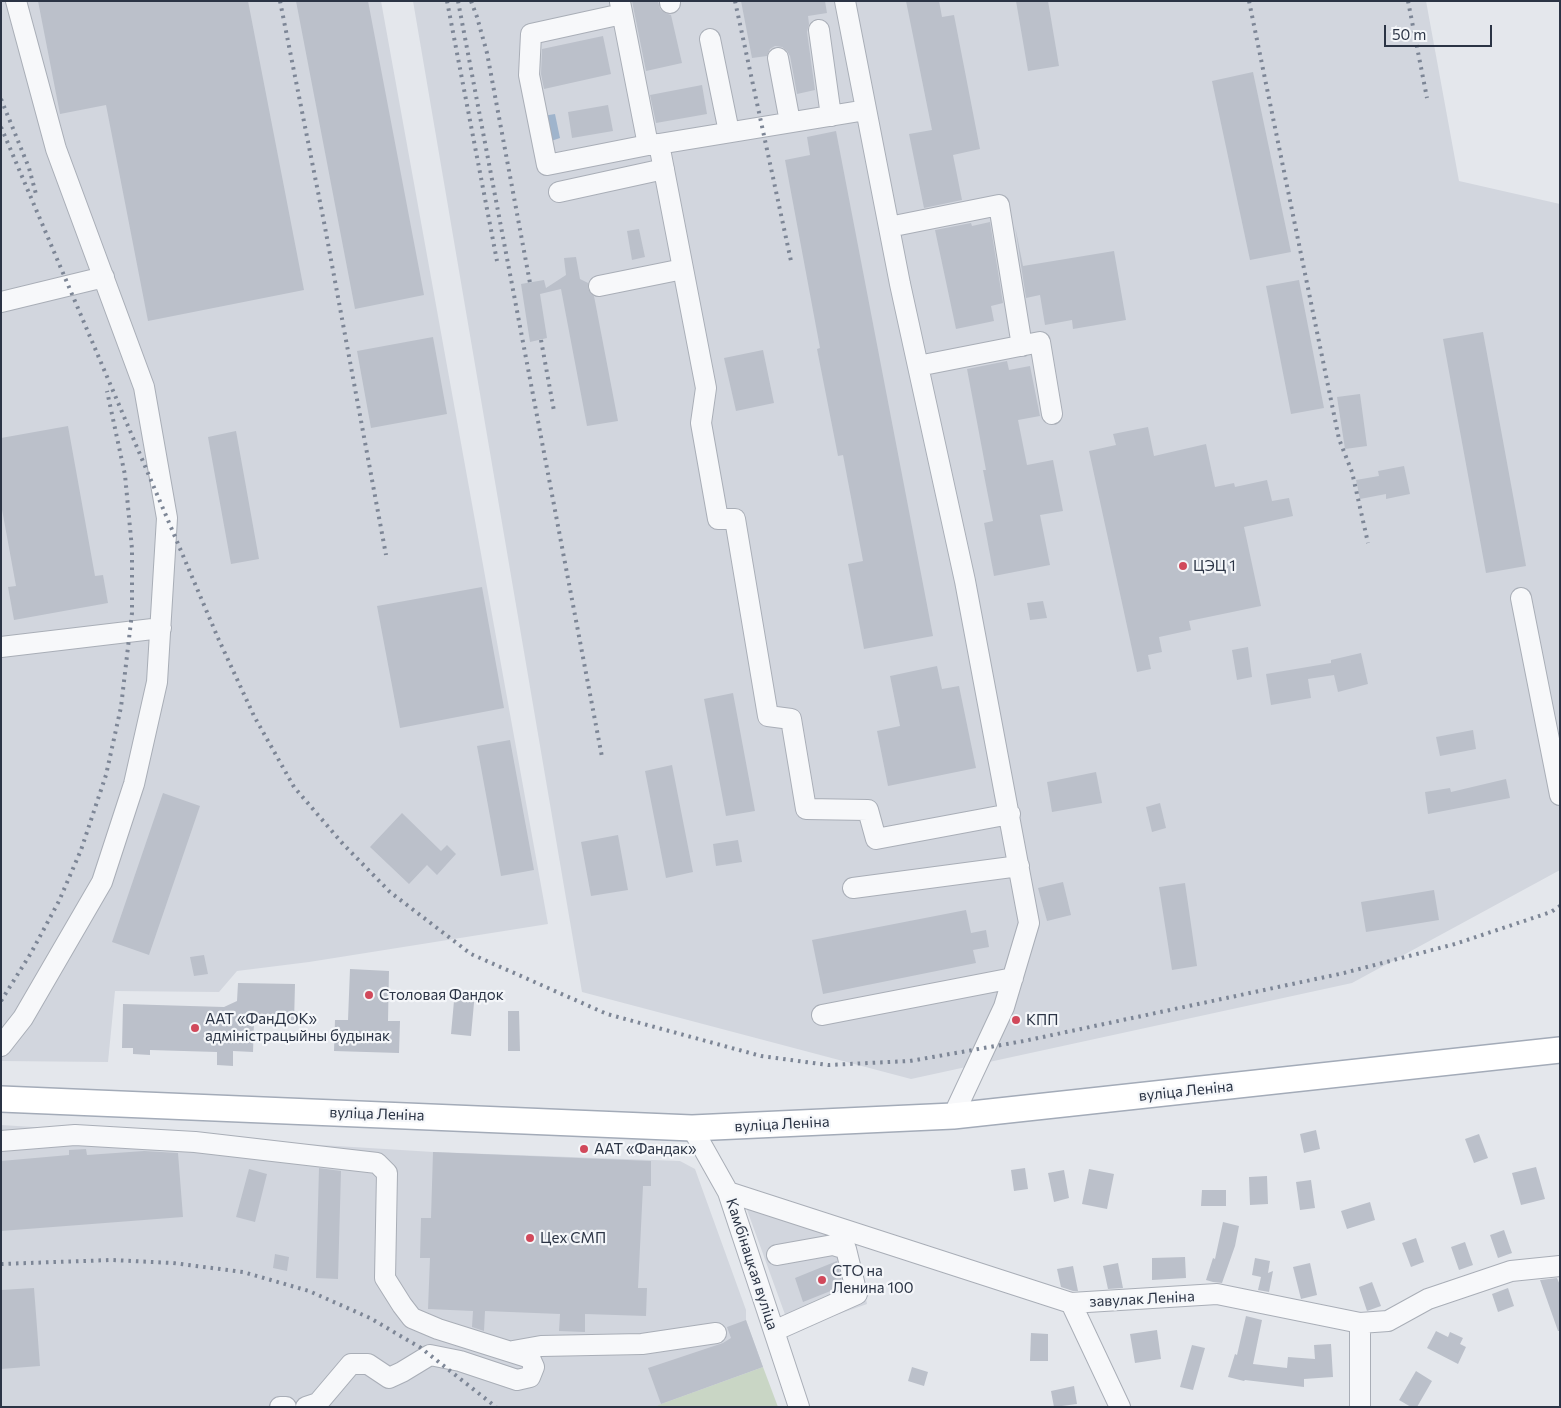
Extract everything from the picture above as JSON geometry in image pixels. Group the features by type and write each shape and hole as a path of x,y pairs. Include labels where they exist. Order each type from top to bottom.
{"main road":[{"name":"вуліца Леніна","path":"1,1099 692,1128 953,1116 1560,1050"}],"street":[{"path":"1,1046 23,1018 102,882 134,784 157,682 167,518 144,387 56,149 16,1"},
{"path":"845,1 889,227 965,581 1030,923 1004,1007 953,1116"},
{"path":"866,110 653,145 547,165 529,75 531,34 621,8 653,145 664,169 706,388 701,423 718,519 735,519 768,716 791,719 806,809 868,810 876,838 1010,814"},
{"path":"819,30 831,116"},
{"path":"710,40 729,132"},
{"path":"778,58 790,122"},
{"path":"559,192 664,169"},
{"path":"889,227 999,205 1022,346"},
{"path":"599,286 683,269"},
{"path":"1,302 104,277"},
{"path":"918,366 1040,342 1052,414"},
{"path":"1521,598 1560,795"},
{"path":"1,646 161,628"},
{"path":"853,888 1019,866"},
{"path":"822,1015 1013,978"},
{"name":"Камбінацкая вуліца","path":"692,1128 728,1192 799,1407"},
{"path":"1,1140 75,1135 133,1138 194,1142 377,1163 387,1173 386,1278 412,1318 438,1329 530,1358 534,1367 530,1377 518,1380 460,1361 430,1355 389,1378 368,1364 351,1364 318,1403 306,1407"},
{"name":"завулак Леніна","path":"728,1192 1071,1303 1217,1294 1360,1322 1388,1321 1428,1299 1511,1271 1560,1266"},
{"path":"774,1331 857,1294 846,1249 833,1245 777,1255"},
{"path":"1071,1303 1120,1407"},
{"path":"1360,1322 1360,1407"},
{"path":"511,1352 541,1346 642,1344 716,1333"},
{"path":"280,1407 286,1407"}],"shaded area":[{"path":"1,1 381,1 548,924 309,962 237,971 219,992 115,991 108,1062 1,1061"},
{"path":"413,1 1426,1 1459,181 1560,204 1560,870 1352,983 911,1079 582,992"},
{"path":"1,1125 433,1152 680,1161 695,1169 746,1310 746,1320 763,1367 654,1407 1,1407"},
{"path":"746,1207 855,1241 867,1304 791,1331"}],"green space":[{"path":"763,1367 778,1407 654,1407 661,1404"}],"water":[{"path":"555,114 560,138 548,142 543,116"}],"building":[{"path":"38,1 248,1 304,290 148,321 106,105 60,114"},
{"path":"296,1 368,1 424,295 355,309"},
{"path":"632,1 658,1 660,9 671,15 682,63 646,71"},
{"path":"741,1 825,1 827,13 808,16 807,32 815,90 797,94 790,56 782,47 775,46 770,49 767,56 752,58"},
{"path":"906,1 939,1 942,17 954,15 980,149 953,155 962,200 924,208 909,134 932,130"},
{"path":"1016,1 1048,1 1059,66 1028,71"},
{"path":"603,36 611,74 544,89 541,74 542,49"},
{"path":"1253,72 1291,252 1250,260 1212,81"},
{"path":"702,85 707,114 656,123 650,95"},
{"path":"608,105 613,131 572,138 568,112"},
{"path":"836,131 933,636 864,649 848,564 863,561 843,455 838,456 817,349 820,348 785,160 810,155 807,137"},
{"path":"990,222 1003,303 991,306 994,321 956,329 935,230 971,223 972,226"},
{"path":"1015,226 1023,266 1114,251 1126,320 1073,329 1072,320 1045,325 1040,295 1026,298"},
{"path":"639,229 645,257 632,260 627,231"},
{"path":"576,257 580,279 588,283 588,289 594,296 618,421 587,426 561,289 540,294 547,338 530,342 521,284 544,280 546,288 566,275 564,258"},
{"path":"1299,280 1324,408 1291,414 1266,286"},
{"path":"1483,332 1526,566 1486,573 1443,339"},
{"path":"433,337 447,414 371,428 357,351"},
{"path":"763,350 774,403 736,411 724,358"},
{"path":"1007,361 1009,370 1030,366 1040,416 1018,420 1027,465 1053,460 1063,511 1040,515 1050,565 994,576 984,523 993,521 983,470 986,470 967,369"},
{"path":"1360,394 1367,446 1345,449 1337,397"},
{"path":"68,426 95,576 103,575 108,603 14,620 8,587 16,586 1,504 1,438"},
{"name":"ЦЭЦ 1","path":"1148,427 1154,456 1206,444 1215,487 1234,483 1235,487 1267,480 1272,501 1289,498 1293,516 1244,527 1261,606 1189,621 1191,630 1159,637 1162,652 1148,655 1151,669 1137,672 1089,451 1116,445 1113,434"},
{"path":"236,431 259,559 231,564 208,437"},
{"path":"1404,466 1410,494 1386,499 1386,494 1360,499 1356,480 1379,476 1378,471"},
{"path":"482,587 504,708 400,728 377,606"},
{"path":"1043,601 1047,618 1030,620 1027,603"},
{"path":"1248,647 1252,677 1237,680 1232,650"},
{"path":"1361,653 1368,684 1338,692 1334,675 1308,679 1311,698 1271,705 1266,674 1331,663 1331,660"},
{"path":"937,666 942,689 959,686 976,768 888,786 877,731 900,726 890,676"},
{"path":"733,693 755,811 726,816 704,699"},
{"path":"1473,730 1476,749 1440,756 1436,737"},
{"path":"510,740 534,870 501,876 477,746"},
{"path":"672,765 693,872 666,878 645,771"},
{"path":"1096,772 1102,803 1052,812 1047,782"},
{"path":"1506,779 1510,798 1428,814 1425,792 1450,788 1451,792"},
{"path":"163,793 200,806 149,955 112,942"},
{"path":"1160,803 1166,828 1152,832 1146,807"},
{"path":"402,813 441,851 447,845 456,854 437,875 427,865 409,884 370,847"},
{"path":"618,835 628,890 591,896 581,842"},
{"path":"738,840 742,862 716,866 713,844"},
{"path":"1063,882 1071,915 1047,921 1038,888"},
{"path":"1185,883 1197,966 1172,970 1159,887"},
{"path":"1434,890 1439,920 1366,932 1361,902"},
{"path":"966,910 971,933 986,930 989,947 973,950 976,963 823,994 812,940"},
{"path":"204,955 208,974 194,976 190,957"},
{"name":"Столовая Фандок","path":"350,969 389,971 388,1021 400,1021 399,1053 334,1051 335,1020 348,1020"},
{"path":"238,983 295,984 294,1023 254,1022 253,1052 233,1051 233,1066 217,1065 217,1052 150,1050 150,1055 133,1054 133,1048 122,1048 123,1004 224,1007 237,1001"},
{"path":"455,990 475,992 471,1036 451,1034"},
{"path":"508,1011 519,1011 520,1051 508,1051"},
{"path":"1316,1130 1320,1149 1304,1153 1300,1134"},
{"path":"1479,1134 1488,1158 1474,1163 1465,1139"},
{"path":"86,1149 87,1155 144,1151 178,1153 183,1217 1,1231 1,1161 69,1155 69,1150"},
{"name":"Цех СМП","path":"433,1152 651,1161 651,1186 643,1186 638,1288 647,1288 646,1316 585,1314 585,1332 559,1331 560,1314 485,1311 484,1331 472,1327 473,1311 428,1309 430,1258 420,1258 421,1218 431,1218"},
{"path":"1536,1167 1545,1199 1521,1205 1512,1173"},
{"path":"319,1168 341,1171 338,1279 316,1278"},
{"path":"1025,1168 1028,1189 1014,1191 1011,1170"},
{"path":"249,1169 267,1174 255,1222 236,1217"},
{"path":"1089,1169 1114,1174 1107,1209 1082,1204"},
{"path":"1064,1170 1069,1198 1054,1202 1048,1173"},
{"path":"1267,1176 1268,1204 1250,1205 1249,1177"},
{"path":"1311,1180 1315,1208 1300,1210 1296,1182"},
{"path":"1202,1190 1226,1190 1226,1206 1201,1206"},
{"path":"1370,1202 1375,1220 1347,1229 1341,1211"},
{"path":"1223,1222 1239,1226 1235,1246 1222,1283 1206,1280 1213,1258 1215,1259"},
{"path":"1504,1230 1512,1253 1498,1258 1490,1235"},
{"path":"1416,1238 1424,1262 1411,1267 1402,1243"},
{"path":"1465,1242 1473,1265 1459,1270 1451,1247"},
{"path":"275,1254 289,1257 287,1271 273,1268"},
{"path":"1185,1257 1186,1278 1152,1280 1152,1258"},
{"path":"1255,1258 1270,1261 1268,1273 1273,1271 1269,1292 1258,1290 1261,1277 1252,1275"},
{"name":"СТО на Ленина 100","path":"837,1261 843,1286 803,1302 795,1278"},
{"path":"1118,1263 1123,1288 1108,1289 1103,1266"},
{"path":"1310,1263 1317,1295 1301,1299 1293,1267"},
{"path":"1073,1266 1078,1291 1061,1287 1057,1269"},
{"path":"1557,1278 1560,1285 1560,1331 1558,1331 1540,1280"},
{"path":"1372,1282 1381,1306 1367,1311 1359,1287"},
{"path":"34,1288 40,1366 1,1369 1,1290"},
{"path":"1508,1288 1514,1306 1498,1312 1492,1294"},
{"path":"1246,1316 1262,1320 1253,1364 1287,1368 1288,1357 1315,1359 1314,1345 1331,1344 1333,1377 1304,1379 1304,1387 1244,1381 1228,1377 1235,1354 1237,1355"},
{"path":"746,1320 763,1367 661,1404 648,1368 723,1343 731,1338 727,1327"},
{"path":"1157,1330 1161,1359 1135,1363 1130,1334"},
{"path":"1436,1331 1448,1337 1450,1332 1463,1338 1460,1344 1466,1347 1458,1364 1427,1348"},
{"path":"1031,1333 1048,1334 1048,1361 1030,1361"},
{"path":"1192,1345 1205,1348 1193,1390 1180,1387"},
{"path":"912,1367 928,1372 924,1386 908,1381"},
{"path":"1416,1371 1432,1381 1417,1407 1411,1407 1399,1400"},
{"path":"1074,1386 1077,1404 1054,1407 1051,1391"}],"railway":[{"path":"280,1 324,222 386,555"},
{"path":"447,1 497,261"},
{"path":"458,1 602,757"},
{"path":"471,1 487,53 530,283"},
{"path":"735,1 791,261"},
{"path":"1249,1 1339,439 1352,472 1368,543"},
{"path":"1408,1 1427,98"},
{"path":"1,99 29,168 36,194"},
{"path":"1,127 218,638 254,716 294,787 343,844 390,892 471,954 607,1014 761,1056 828,1065 910,1061 1024,1041 1344,973 1455,944 1551,912 1560,906"},
{"path":"541,340 554,411"},
{"path":"1,1001 31,953 59,901 81,850 106,775 121,707 132,613 132,549 125,475 107,391"},
{"path":"1,1264 111,1260 173,1263 243,1272 309,1291 370,1318 421,1348 496,1407"}],"place":[{"name":"ЦЭЦ 1","path":"1183,566"},
{"name":"Столовая Фандок","path":"369,995"},
{"name":"КПП","path":"1016,1020"},
{"name":"ААТ «ФанДОК» адміністрацыйны будынак","path":"195,1028"},
{"name":"ААТ «Фандак»","path":"584,1149"},
{"name":"Цех СМП","path":"530,1238"},
{"name":"СТО на Ленина 100","path":"822,1280"}]}
